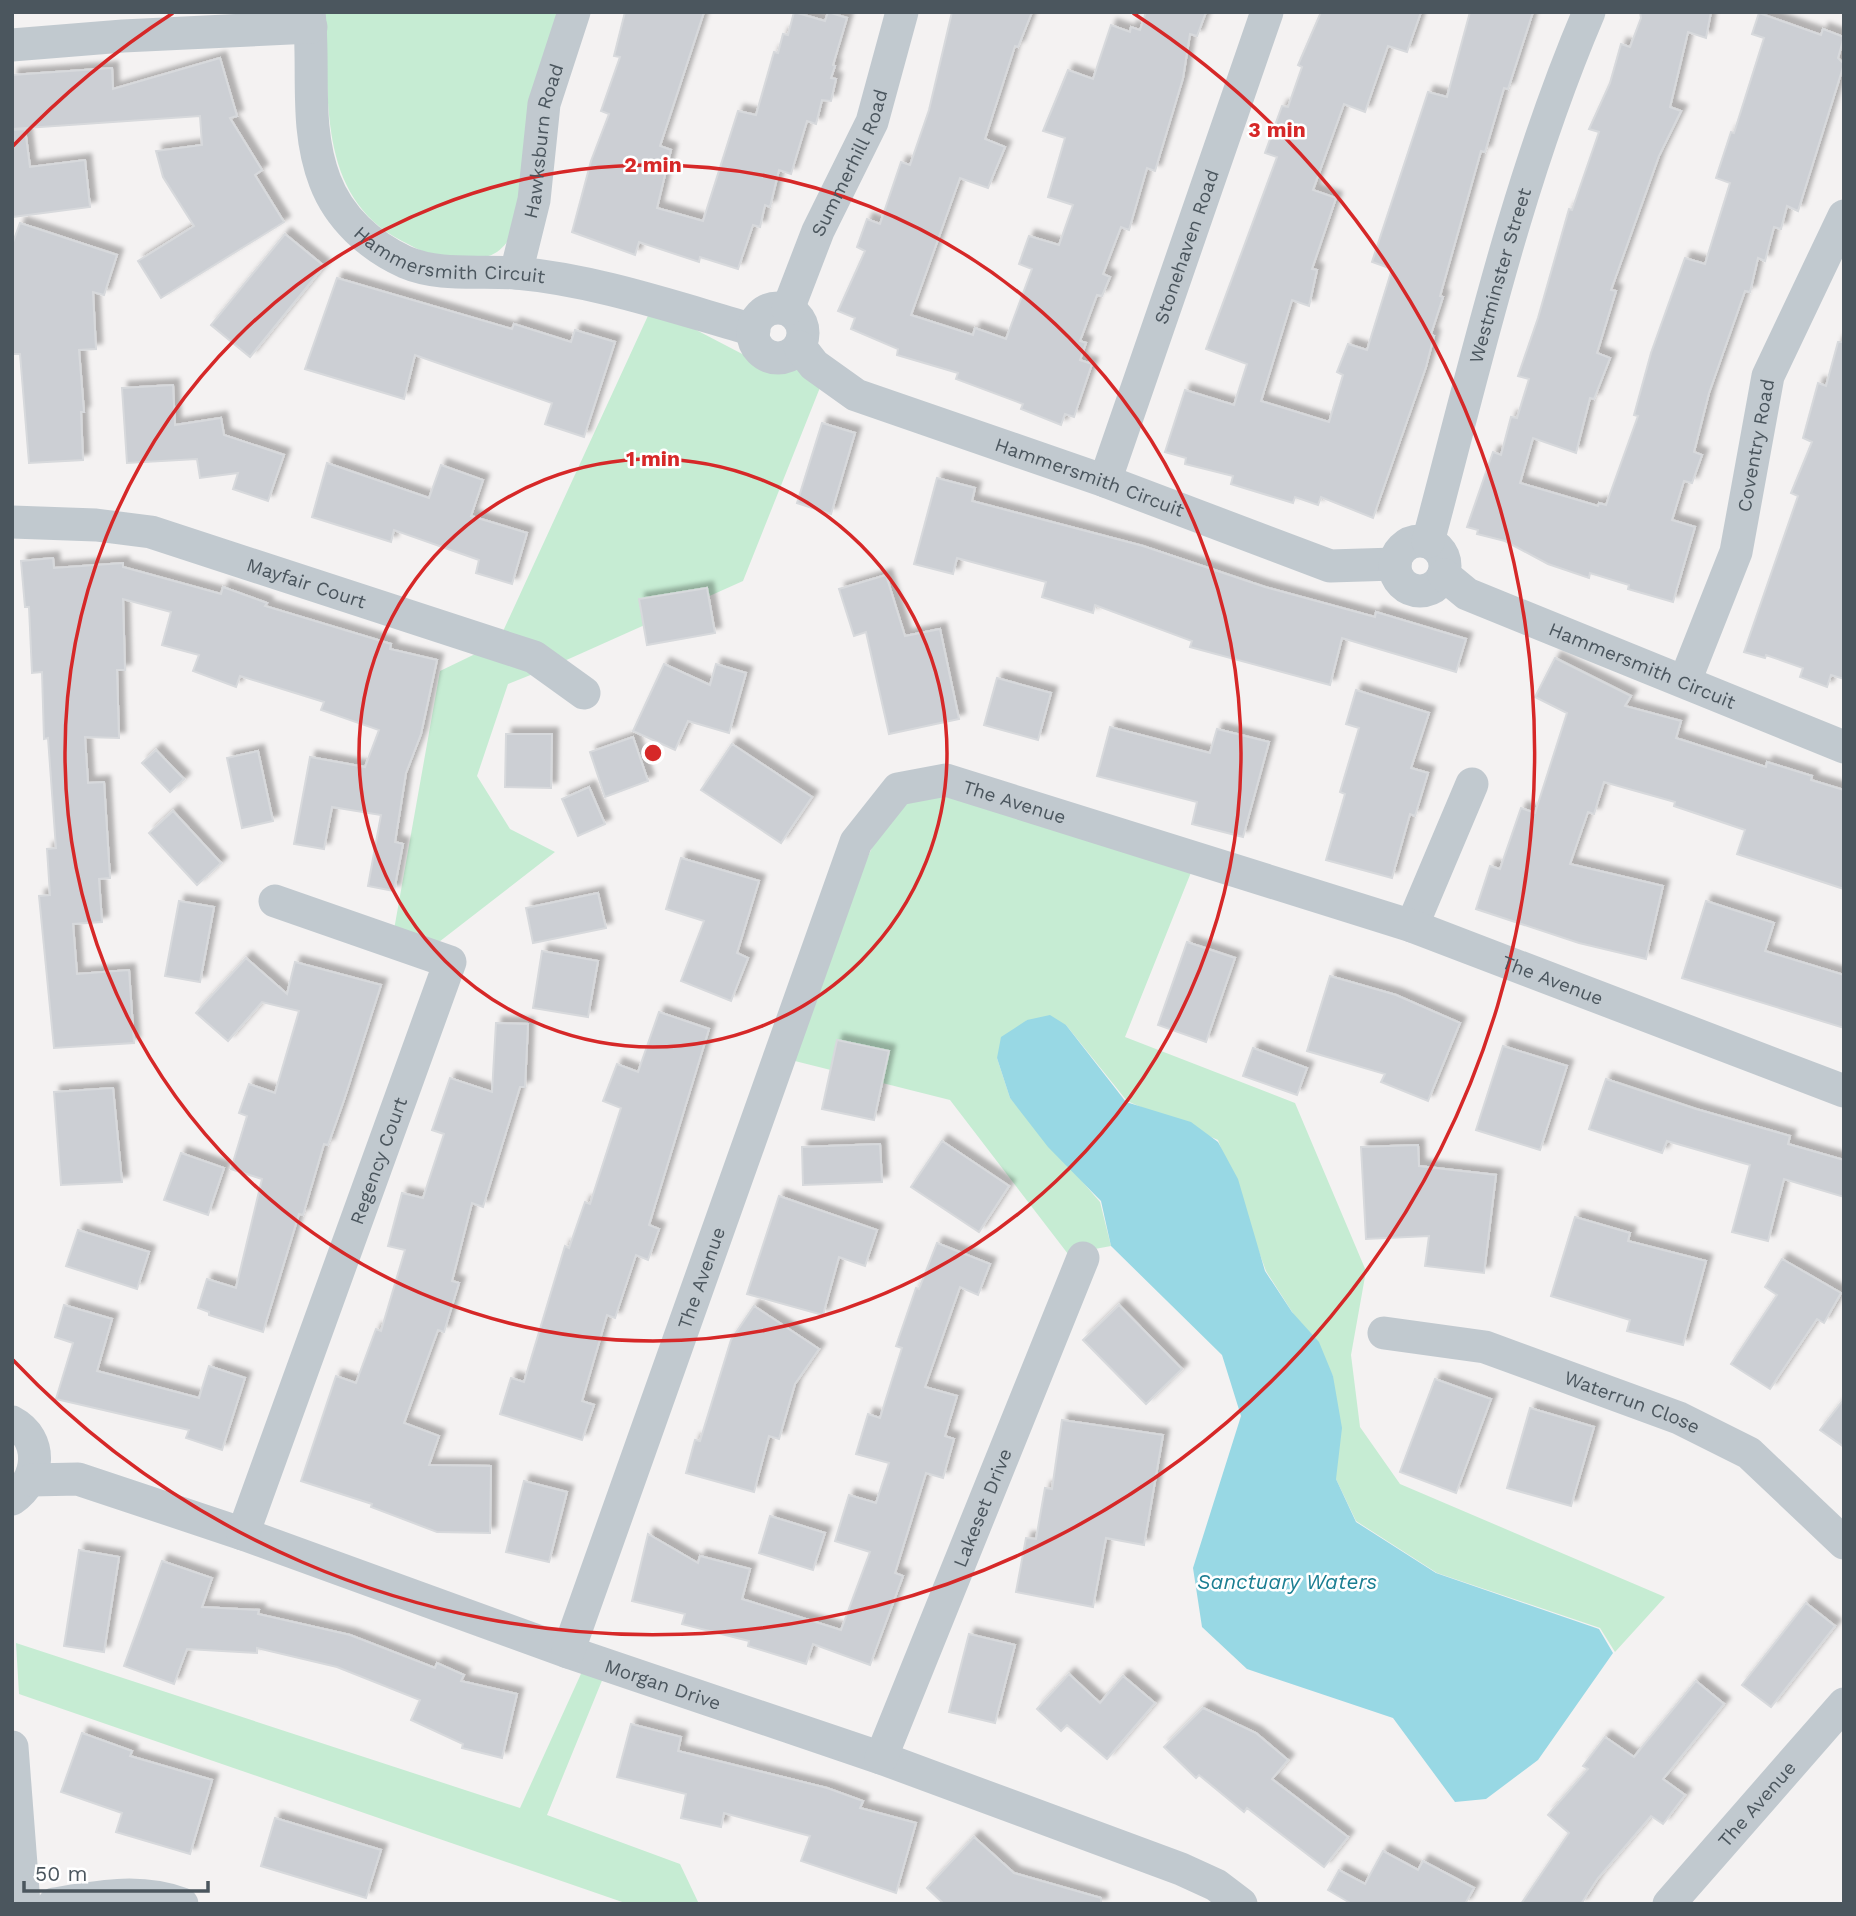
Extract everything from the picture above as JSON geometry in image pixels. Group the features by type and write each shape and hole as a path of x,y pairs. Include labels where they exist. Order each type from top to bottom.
{"street":[{"name":"Hawksburn Road","path":"516,273 534,200 544,104 574,12"},
{"name":"Summerhill Road","path":"788,309 818,231 872,122 902,12"},
{"name":"Stonehaven Road","path":"1105,481 1267,12"},
{"name":"Westminster Street","path":"1428,542 1529,166 1589,12"},
{"name":"Hammersmith Circuit","path":"12,45 123,24 310,20 312,116 324,179 336,205 380,250 408,263 443,272 516,273 620,293 754,330"},
{"name":"Coventry Road","path":"1685,681 1736,552 1768,376 1844,216"},
{"path":"769,309 788,309 796,315 805,336 800,347 791,355 771,357 754,342 754,330 757,318 769,309"},
{"name":"Hammersmith Circuit","path":"800,347 814,365 856,395 1105,481 1330,566 1395,564"},
{"name":"Mayfair Court","path":"12,522 96,524 151,532 534,657 584,693"},
{"path":"1428,542 1443,553 1447,564 1440,584 1424,591 1408,590 1397,578 1395,564 1406,544 1428,542"},
{"name":"Hammersmith Circuit","path":"1444,575 1467,594 1844,747"},
{"name":"The Avenue","path":"568,1652 856,842 898,789 946,780 1412,926 1844,1091"},
{"path":"1412,926 1472,784"},
{"name":"Regency Court","path":"243,1534 450,962 275,901"},
{"name":"Lakeset Drive","path":"881,1758 1083,1258"},
{"name":"Waterrun Close","path":"1384,1333 1485,1347 1679,1418 1749,1453 1844,1543"},
{"path":"20,1429 34,1450 35,1465 22,1489"},
{"name":"Morgan Drive","path":"20,1429 78,1479 243,1534 568,1652 881,1758 1181,1869 1216,1885 1241,1904"},
{"name":"Morgan Drive","path":"22,1489 78,1479"},
{"name":"The Avenue","path":"1669,1904 1844,1703"},
{"path":"12,1747 24,1904"},
{"path":"54,1904 110,1895 144,1894 182,1904"}],"green space":[{"path":"325,12 566,12 518,226 498,251 476,258 446,258 427,253 402,241 374,222 354,198 341,171 333,141"},
{"path":"652,307 750,358 825,375 743,581 562,662 499,640"},
{"path":"498,643 558,664 508,684 477,776 510,829 555,852 426,952 392,941 440,671"},
{"path":"946,780 1194,865 1125,1037 1295,1103 1366,1271 1351,1355 1360,1427 1400,1484 1665,1597 1615,1652 1600,1628 1437,1573 1356,1521 1336,1479 1333,1376 1266,1271 1218,1140 1127,1101 1066,1025 1027,1020 997,1058 1010,1098 1100,1202 1111,1246 1068,1254 950,1100 779,1057 898,789"},
{"path":"16,1643 520,1808 590,1654 610,1661 547,1815 680,1864 699,1904 628,1904 19,1694"}],"water":[{"name":"Sanctuary Waters","path":"1050,1015 1066,1025 1126,1102 1191,1122 1218,1142 1238,1179 1265,1271 1292,1312 1319,1342 1333,1376 1342,1428 1336,1479 1356,1522 1436,1573 1599,1629 1613,1653 1538,1760 1486,1799 1455,1802 1393,1718 1247,1669 1202,1627 1193,1568 1241,1416 1222,1355 1111,1246 1101,1201 1048,1147 1010,1098 997,1058 1001,1037 1027,1020"}],"building":[{"path":"625,12 704,12 660,146 671,150 657,208 703,221 738,111 756,115 774,52 778,53 783,34 788,35 794,12 825,21 828,12 847,18 833,65 835,66 831,78 836,79 831,101 822,100 816,124 807,121 791,174 779,170 770,207 765,205 760,227 753,225 738,269 700,257 699,262 639,242 635,255 572,232 591,161 609,114 601,111 620,57 614,56"},
{"path":"952,12 1032,12 1018,47 1015,46 985,139 1005,147 988,188 960,178 911,315 973,335 975,328 1006,339 1032,269 1019,264 1029,236 1059,245 1073,205 1048,197 1065,138 1043,131 1068,70 1093,79 1111,25 1130,32 1131,27 1140,30 1146,12 1206,12 1197,36 1190,34 1183,78 1155,171 1147,168 1129,230 1121,227 1103,274 1110,277 1102,296 1097,295 1080,341 1086,343 1080,360 1092,364 1074,417 1065,414 1061,425 1021,409 1023,404 956,379 958,373 897,355 898,349 851,329 855,318 838,311 865,251 857,247 867,219 880,224 901,162 910,165 929,110"},
{"path":"1321,12 1421,12 1407,52 1388,46 1365,112 1344,104 1313,190 1336,198 1312,269 1317,270 1309,306 1292,300 1261,401 1329,422 1343,375 1337,372 1348,344 1367,350 1392,269 1372,262 1428,92 1447,97 1470,12 1533,12 1508,89 1504,88 1485,152 1481,151 1440,296 1443,297 1431,334 1434,336 1426,367 1373,518 1321,497 1318,505 1295,497 1293,503 1231,484 1233,476 1185,464 1186,458 1165,452 1185,390 1234,405 1247,364 1206,349 1277,157 1265,153 1282,106 1288,107 1302,67 1298,65"},
{"path":"1640,12 1711,12 1706,38 1688,32 1670,107 1681,111 1659,156 1611,290 1616,291 1597,353 1610,358 1594,399 1590,398 1576,453 1533,438 1520,483 1598,506 1599,503 1606,505 1638,416 1634,415 1651,353 1685,258 1705,264 1730,183 1716,178 1731,132 1734,133 1764,38 1752,34 1759,13 1821,35 1823,29 1844,37 1838,58 1844,64 1798,211 1787,206 1781,229 1774,227 1765,261 1758,258 1750,292 1745,291 1709,393 1694,452 1702,455 1692,483 1684,481 1672,520 1695,527 1673,602 1628,589 1629,585 1590,573 1589,578 1548,564 1505,541 1477,534 1478,530 1467,527 1493,452 1501,455 1511,417 1517,418 1529,379 1518,376 1538,318 1569,209 1572,210 1599,132 1589,129 1610,83 1621,44 1630,47 1641,18"},
{"path":"220,58 237,116 230,118 262,170 255,175 284,222 161,298 138,261 194,226 163,177 156,151 202,145 200,116 12,129 12,75 112,68 113,89"},
{"path":"25,129 30,167 85,160 90,207 12,217 12,130"},
{"path":"20,223 117,255 104,295 93,292 96,349 79,350 84,412 81,412 83,460 29,463 20,354 13,354 12,336 12,245"},
{"path":"285,234 324,266 250,357 211,325"},
{"path":"337,278 512,329 514,324 571,342 575,330 615,342 584,437 545,424 552,403 415,355 404,399 305,369"},
{"path":"1838,342 1844,342 1844,679 1831,675 1827,687 1800,677 1803,668 1766,655 1765,658 1744,652 1798,496 1791,493 1812,442 1803,438 1818,383 1826,386"},
{"path":"173,385 175,425 221,418 224,435 284,455 268,501 233,489 238,473 200,478 197,459 127,463 122,388"},
{"path":"822,423 855,433 831,514 797,503"},
{"path":"327,463 429,498 441,465 483,480 471,516 527,533 512,584 476,573 479,560 394,530 391,542 312,517"},
{"path":"937,478 975,488 972,501 1143,546 1265,587 1375,617 1376,612 1466,639 1456,672 1342,638 1330,685 1190,647 1192,641 1095,605 1093,613 1042,597 1046,582 957,558 953,574 914,564"},
{"path":"53,558 54,568 123,563 123,567 221,594 223,587 267,603 265,606 391,644 390,649 437,660 421,734 406,773 395,842 403,844 394,891 368,886 381,815 332,807 324,849 294,844 310,757 365,767 379,730 321,710 324,702 240,676 236,687 193,671 199,655 162,645 171,612 123,599 125,670 117,670 119,738 85,737 88,783 104,782 110,878 99,879 102,922 73,924 77,974 129,970 134,1043 54,1048 39,896 50,895 47,849 56,848 48,738 44,739 42,672 32,673 29,607 25,607 21,561"},
{"path":"886,575 905,636 940,629 959,719 889,734 866,632 854,636 839,589"},
{"path":"707,588 715,633 647,645 639,599"},
{"path":"1555,658 1631,696 1625,706 1681,721 1676,738 1766,767 1767,762 1812,776 1811,780 1844,790 1844,889 1737,854 1745,830 1674,806 1675,802 1604,782 1594,814 1588,812 1570,864 1663,886 1646,959 1579,943 1476,909 1490,866 1500,869 1521,808 1535,813 1567,713 1535,697"},
{"path":"664,664 710,685 716,664 746,673 729,733 688,721 675,750 633,731"},
{"path":"997,678 1051,693 1038,740 984,725"},
{"path":"1356,690 1429,713 1411,768 1428,773 1415,816 1410,814 1392,878 1326,860 1345,794 1340,792 1359,728 1346,724"},
{"path":"1110,727 1210,753 1217,729 1269,742 1243,837 1192,824 1197,802 1097,776"},
{"path":"506,734 552,734 551,788 505,787"},
{"path":"633,737 648,781 605,797 590,752"},
{"path":"732,744 812,797 781,843 701,790"},
{"path":"156,750 184,779 170,792 142,763"},
{"path":"258,751 273,821 242,828 227,758"},
{"path":"589,787 605,824 578,836 562,799"},
{"path":"173,811 221,863 197,885 149,833"},
{"path":"681,858 759,881 737,953 748,958 731,1001 681,981 704,921 666,909"},
{"path":"598,893 606,928 533,943 526,908"},
{"path":"179,901 214,907 200,982 165,976"},
{"path":"1706,901 1774,923 1765,951 1844,975 1844,1028 1682,978"},
{"path":"1187,942 1235,958 1206,1042 1158,1025"},
{"path":"542,951 598,961 588,1017 533,1008"},
{"path":"246,958 287,994 295,962 381,985 328,1145 324,1144 303,1215 299,1214 263,1332 209,1315 209,1312 198,1308 207,1279 236,1288 262,1179 231,1169 247,1116 239,1113 249,1084 275,1093 299,1011 262,1002 228,1041 196,1013"},
{"path":"1330,976 1396,995 1460,1023 1428,1101 1381,1082 1385,1074 1307,1051"},
{"path":"659,1012 709,1029 649,1225 659,1229 648,1260 636,1255 615,1318 607,1315 582,1401 594,1405 582,1440 500,1414 511,1378 524,1382 565,1246 569,1248 585,1202 590,1204 621,1108 603,1101 617,1064 638,1072"},
{"path":"496,1023 528,1024 525,1087 520,1087 483,1207 472,1203 452,1281 459,1283 444,1332 438,1330 404,1423 439,1436 429,1465 491,1466 490,1533 437,1532 371,1507 372,1504 301,1481 336,1376 356,1383 376,1329 381,1331 405,1250 388,1246 402,1193 423,1198 444,1134 432,1130 450,1078 492,1092"},
{"path":"837,1040 889,1051 874,1120 822,1109"},
{"path":"1503,1046 1567,1066 1540,1150 1476,1130"},
{"path":"1253,1048 1307,1068 1297,1095 1243,1076"},
{"path":"1606,1079 1790,1136 1788,1144 1844,1160 1844,1197 1784,1179 1768,1241 1732,1232 1750,1165 1667,1141 1662,1153 1589,1129"},
{"path":"113,1088 122,1182 61,1185 54,1092"},
{"path":"942,1141 1009,1186 979,1232 911,1187"},
{"path":"880,1144 882,1182 803,1185 802,1147"},
{"path":"1418,1145 1419,1166 1496,1175 1484,1273 1425,1266 1429,1236 1366,1239 1361,1147"},
{"path":"181,1153 224,1168 208,1215 164,1200"},
{"path":"779,1196 877,1230 865,1266 839,1257 823,1315 747,1294"},
{"path":"1575,1217 1630,1233 1628,1241 1706,1261 1683,1345 1627,1331 1630,1320 1551,1296"},
{"path":"78,1230 149,1252 137,1289 66,1266"},
{"path":"937,1243 990,1264 978,1295 960,1287 925,1387 957,1396 945,1436 954,1439 943,1478 926,1473 895,1573 903,1576 870,1665 813,1644 806,1664 748,1646 749,1641 682,1624 685,1614 632,1601 648,1534 698,1563 700,1556 750,1569 742,1599 841,1630 870,1552 835,1541 849,1495 876,1503 889,1463 856,1454 868,1414 880,1418 902,1348 896,1346 916,1288 919,1289"},
{"path":"1782,1259 1841,1293 1824,1323 1817,1319 1770,1389 1731,1364 1777,1295 1765,1287"},
{"path":"64,1305 112,1319 97,1371 199,1398 209,1366 245,1378 222,1450 186,1438 189,1430 56,1399 73,1343 55,1337"},
{"path":"1119,1305 1182,1369 1146,1404 1083,1340"},
{"path":"754,1306 819,1349 795,1384 779,1439 769,1436 754,1492 686,1473 695,1440 700,1441 731,1340"},
{"path":"1435,1379 1491,1399 1456,1493 1400,1472"},
{"path":"1844,1399 1844,1447 1820,1430"},
{"path":"1530,1408 1594,1427 1571,1506 1507,1488"},
{"path":"1062,1420 1163,1435 1144,1545 1106,1538 1093,1607 1016,1592 1026,1538 1036,1539 1045,1488 1052,1489"},
{"path":"524,1481 567,1492 549,1562 506,1552"},
{"path":"770,1516 825,1533 813,1570 759,1553"},
{"path":"79,1550 119,1557 104,1652 64,1646"},
{"path":"162,1561 212,1578 202,1607 259,1610 258,1614 350,1635 435,1668 437,1663 464,1675 461,1681 517,1694 502,1758 462,1748 463,1744 411,1720 420,1700 337,1667 257,1648 257,1653 187,1649 174,1684 124,1666"},
{"path":"1806,1603 1835,1626 1771,1707 1742,1685"},
{"path":"969,1634 1015,1645 995,1723 949,1712"},
{"path":"1069,1674 1100,1703 1123,1676 1155,1703 1107,1759 1067,1725 1061,1731 1037,1709"},
{"path":"1696,1681 1724,1704 1663,1779 1685,1795 1663,1824 1651,1816 1598,1878 1581,1904 1521,1904 1569,1833 1548,1815 1588,1769 1583,1766 1605,1737 1634,1757"},
{"path":"1203,1708 1256,1733 1288,1760 1272,1779 1348,1837 1324,1867 1247,1808 1244,1812 1199,1775 1196,1778 1164,1747"},
{"path":"631,1724 681,1737 678,1751 827,1788 863,1801 860,1808 916,1823 896,1893 801,1861 810,1836 724,1813 721,1827 681,1818 686,1794 617,1777"},
{"path":"82,1733 132,1751 130,1756 212,1780 190,1854 116,1832 122,1813 61,1792"},
{"path":"275,1818 381,1850 366,1898 261,1866"},
{"path":"974,1837 1014,1873 1101,1898 1101,1904 944,1904 927,1888"},
{"path":"1383,1851 1418,1870 1423,1861 1474,1888 1465,1904 1352,1904 1328,1890 1339,1870 1365,1884"}]}
